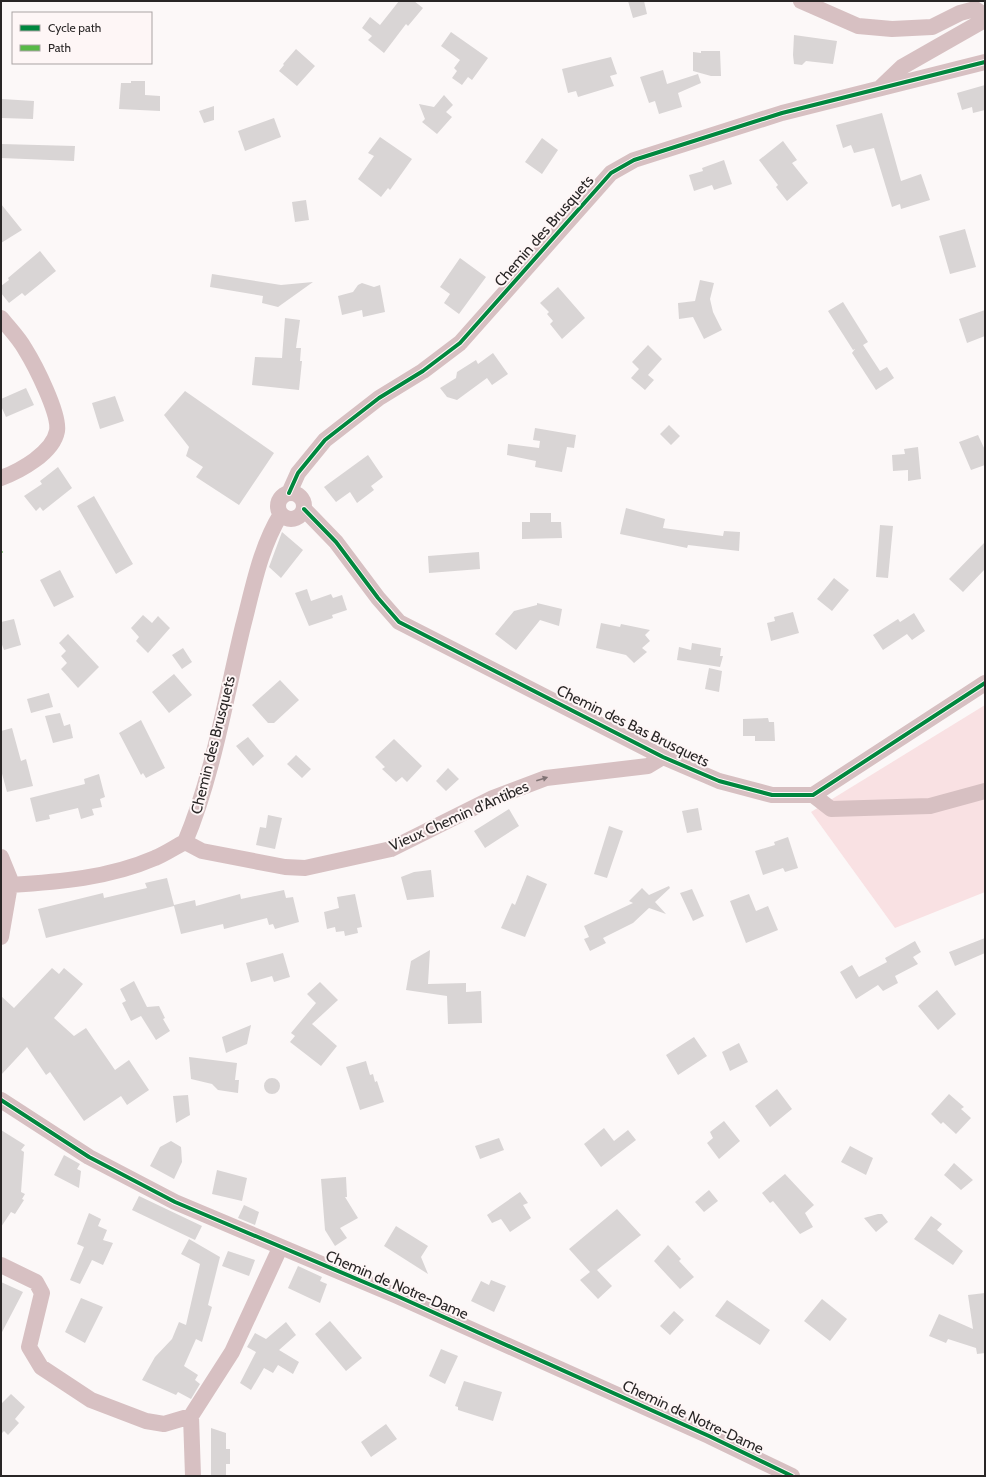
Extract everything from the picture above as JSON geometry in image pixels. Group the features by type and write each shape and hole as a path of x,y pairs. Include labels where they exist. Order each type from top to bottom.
{"street":[{"name":"Chemin des Brusquets","path":"289,493 298,473 325,440 379,398 423,371 460,343 611,173 634,160 782,113 879,89 902,67 981,22 981,13 975,9 960,13 932,27 892,29 858,26 801,1"},
{"path":"879,89 985,62"},
{"path":"1,318 25,349 54,409 57,430 50,448 15,473 1,478"},
{"path":"293,493 303,500 304,509 300,517 296,519 286,519 278,509 279,500 285,494 293,493"},
{"name":"Chemin des Bas Brusquets","path":"304,509 336,542 378,598 399,622 664,757 719,781 772,795 813,795"},
{"name":"Chemin des Brusquets","path":"185,842 202,794 257,570 275,524 281,514"},
{"path":"985,683 813,795 831,810 930,806 985,791"},
{"name":"Vieux Chemin d'Antibes","path":"185,842 202,851 285,867 305,868 391,849 493,798 546,778 648,766 664,757"},
{"path":"10,885 52,883 104,875 155,858 185,842"},
{"path":"1,857 10,879 1,937"},
{"name":"Chemin de Notre-Dame","path":"1,1100 89,1157 168,1199 280,1248 397,1296 709,1436 792,1476"},
{"path":"193,1476 191,1416 232,1352 280,1248"},
{"path":"1,1265 36,1282 42,1293 29,1347 41,1367 91,1400 146,1421 164,1424 191,1416"}],"shaded area":[{"path":"985,705 985,892 895,928 811,812"}],"building":[{"path":"399,1 414,1 423,8 408,26 406,24 384,53 368,40 372,36 362,28 370,17 380,25"},
{"path":"628,1 644,1 647,14 633,18"},
{"path":"451,32 488,58 472,80 468,77 462,85 452,78 457,71 454,68 460,60 441,46"},
{"path":"794,35 837,41 833,64 806,61 802,65 794,64"},
{"path":"296,49 315,66 297,86 279,71"},
{"path":"701,51 720,51 721,76 711,76 693,71 693,52 701,53"},
{"path":"611,57 617,74 610,76 614,86 578,97 576,91 568,93 562,69"},
{"path":"663,70 667,84 698,74 701,83 678,93 682,107 659,114 655,101 649,103 640,77"},
{"path":"131,81 145,81 145,95 160,96 160,111 119,109 121,83 131,83"},
{"path":"985,85 985,110 973,113 972,107 962,110 957,93"},
{"path":"444,95 453,105 446,112 452,117 437,134 422,122 425,119 419,104 434,107"},
{"path":"2,99 34,101 33,119 2,118"},
{"path":"214,106 214,120 204,123 199,111"},
{"path":"882,113 901,181 921,174 930,200 901,209 900,204 892,207 874,148 854,153 851,145 843,148 836,125"},
{"path":"274,118 281,137 245,151 238,131"},
{"path":"380,137 412,159 390,190 388,188 381,197 358,179 374,156 368,153"},
{"path":"542,138 558,150 542,174 525,162"},
{"path":"783,141 797,160 792,163 808,183 787,201 776,187 778,185 759,160"},
{"path":"1,144 75,146 74,161 1,158"},
{"path":"724,160 732,184 714,190 712,185 694,191 689,175 703,171 702,168"},
{"path":"306,200 309,220 295,222 292,202"},
{"path":"1,204 22,230 1,243"},
{"path":"965,229 976,267 950,274 939,236"},
{"path":"40,251 56,271 25,296 22,293 9,303 1,293 1,286 9,280 8,278"},
{"path":"460,258 486,277 459,314 444,303 450,294 440,287"},
{"path":"212,274 281,285 313,282 278,307 262,303 263,296 210,287"},
{"path":"700,280 714,283 710,299 713,312 722,330 704,339 693,317 679,319 678,303 695,301"},
{"path":"362,283 374,287 380,285 385,312 363,317 362,310 342,315 338,296 353,292 358,285"},
{"path":"558,287 585,318 562,339 550,324 553,321 547,314 549,312 540,303"},
{"path":"843,302 868,342 863,345 880,371 887,367 894,378 876,390 852,353 855,349 853,350 828,311"},
{"path":"985,310 985,336 967,343 959,319"},
{"path":"285,318 300,320 296,348 301,348 300,361 302,361 299,390 252,385 255,357 282,358"},
{"path":"648,345 662,359 648,375 654,380 645,390 631,378 639,369 632,362"},
{"path":"493,353 508,374 492,385 487,378 457,400 447,397 440,388 456,378 457,372 476,360 478,364"},
{"path":"26,388 34,405 6,417 1,406 1,399"},
{"path":"185,391 274,453 239,505 196,477 203,467 186,456 189,447 164,415"},
{"path":"115,396 124,421 100,429 92,403"},
{"path":"669,425 680,436 671,445 660,434"},
{"path":"535,428 576,435 574,448 567,447 562,472 535,467 536,461 507,455 508,444 539,448 540,441 533,440"},
{"path":"978,435 985,450 985,465 971,470 959,442"},
{"path":"918,447 921,479 908,481 908,470 893,471 892,455 905,454 904,449"},
{"path":"368,455 383,477 371,486 374,490 357,503 350,492 336,502 324,487"},
{"path":"58,467 72,488 43,511 40,507 36,511 24,496 42,484 40,481"},
{"path":"94,496 133,564 116,574 77,506"},
{"path":"626,508 665,519 663,528 723,536 724,531 740,532 739,551 688,545 687,548 620,534"},
{"path":"530,513 551,513 551,522 561,522 562,538 522,539 522,522 530,522"},
{"path":"880,525 893,526 888,578 876,577"},
{"path":"282,532 303,550 281,578 269,567"},
{"path":"985,542 985,569 963,592 949,579"},
{"path":"479,552 480,569 429,573 428,556"},
{"path":"60,570 74,597 54,607 40,580"},
{"path":"834,578 849,590 832,611 817,599"},
{"path":"307,589 311,601 331,594 333,598 342,595 347,610 332,615 333,618 309,626 295,593"},
{"path":"537,603 562,609 559,626 540,620 516,650 495,634 514,611 537,605"},
{"path":"793,612 799,633 771,641 767,623 775,621 774,617"},
{"path":"914,613 925,631 912,640 907,634 883,650 873,635 898,619 900,622"},
{"path":"143,615 152,623 158,616 170,628 148,653 136,641 139,637 131,628"},
{"path":"14,619 21,645 4,650 1,642 1,622"},
{"path":"601,623 620,627 621,624 650,630 645,635 650,641 642,648 647,652 634,663 626,655 596,648"},
{"path":"68,634 99,667 78,688 61,669 67,663 61,656 66,651 59,643"},
{"path":"692,643 721,648 720,656 723,656 720,667 677,660 679,647 691,650"},
{"path":"183,648 192,662 182,669 172,655"},
{"path":"709,668 722,671 719,692 705,689"},
{"path":"174,674 192,695 169,713 152,692"},
{"path":"280,680 299,700 274,723 268,723 252,705"},
{"path":"49,693 53,707 31,713 27,699"},
{"path":"60,713 64,726 70,724 73,738 53,743 45,716"},
{"path":"768,718 769,722 774,722 775,741 755,741 755,736 743,736 743,719"},
{"path":"141,720 165,768 146,778 143,773 141,775 119,733"},
{"path":"12,728 21,761 26,759 33,786 7,792 1,770 1,731"},
{"path":"248,737 264,756 253,766 236,746"},
{"path":"394,739 422,766 407,782 402,777 396,782 382,769 385,767 375,757"},
{"path":"296,755 311,769 302,778 287,764"},
{"path":"448,768 459,779 446,791 436,781"},
{"path":"99,774 105,797 100,799 102,807 92,809 94,815 81,819 78,808 49,815 50,819 36,822 30,798 85,784 84,779"},
{"path":"698,808 702,830 687,833 682,811"},
{"path":"509,809 519,826 485,848 474,831"},
{"path":"268,815 282,818 275,849 256,845 260,827 266,828"},
{"path":"609,826 623,831 607,878 594,874"},
{"path":"788,837 798,868 785,872 783,868 763,875 755,851 775,845 774,842"},
{"path":"431,870 434,897 407,900 401,877 414,872"},
{"path":"527,875 547,884 525,937 501,928 512,903 515,905"},
{"path":"167,878 174,905 195,900 196,906 240,894 241,899 284,890 286,898 293,897 299,922 275,929 273,924 269,925 267,918 224,929 223,924 181,934 174,906 46,938 38,909 103,893 104,898 147,888 145,883"},
{"path":"669,886 670,888 655,902 666,914 649,908 633,923 603,938 606,943 590,951 584,939 589,937 584,926 633,903 629,901 642,888 649,895"},
{"path":"692,889 704,916 693,921 680,893"},
{"path":"355,894 362,927 357,928 358,933 345,936 344,931 336,932 335,927 327,929 324,912 339,908 337,897"},
{"path":"749,894 756,911 768,906 778,930 746,943 730,901"},
{"path":"985,938 985,953 955,966 949,952"},
{"path":"915,941 921,952 913,957 918,964 895,976 898,983 883,991 878,985 856,999 840,972 852,965 859,977 887,962 885,958"},
{"path":"430,950 428,984 466,983 466,992 481,991 482,1023 448,1024 447,996 406,990 411,961"},
{"path":"283,953 290,977 274,982 272,976 251,982 246,963"},
{"path":"52,968 59,974 64,968 83,984 54,1018 74,1036 86,1028 115,1070 129,1060 149,1090 127,1105 121,1096 84,1121 50,1072 46,1075 27,1047 1,1075 1,996 14,1008"},
{"path":"134,981 147,1007 159,1006 165,1018 163,1019 170,1031 156,1040 141,1016 131,1021 122,1003 126,1001 120,989"},
{"path":"320,982 338,1000 312,1024 337,1046 321,1066 290,1042 295,1036 291,1033 316,1003 307,994"},
{"path":"937,990 956,1014 938,1030 918,1006"},
{"path":"251,1025 247,1044 226,1053 222,1037"},
{"path":"694,1037 707,1056 678,1075 666,1055"},
{"path":"739,1043 748,1062 730,1071 722,1052"},
{"path":"189,1057 237,1063 235,1080 239,1080 238,1093 218,1090 212,1084 191,1079"},
{"path":"366,1061 370,1075 373,1074 375,1082 377,1081 384,1102 360,1110 346,1067"},
{"path":"272,1078 278,1080 280,1086 278,1092 272,1094 266,1092 264,1086 266,1080"},
{"path":"777,1089 792,1109 770,1127 755,1106"},
{"path":"949,1094 964,1107 961,1109 971,1118 956,1134 943,1122 941,1124 931,1114"},
{"path":"188,1095 190,1115 176,1123 173,1096"},
{"path":"724,1121 740,1141 719,1159 707,1143 713,1138 710,1132"},
{"path":"604,1128 614,1141 628,1130 636,1140 601,1167 584,1144"},
{"path":"1,1130 25,1145 21,1150 24,1152 21,1192 25,1194 22,1199 24,1200 15,1214 11,1212 1,1227"},
{"path":"499,1138 504,1150 480,1159 475,1146"},
{"path":"171,1141 181,1147 182,1162 174,1179 150,1166 160,1147"},
{"path":"850,1146 873,1158 866,1175 841,1162"},
{"path":"64,1155 80,1164 77,1169 81,1171 79,1188 54,1175"},
{"path":"954,1163 973,1180 961,1190 944,1175"},
{"path":"217,1170 247,1178 242,1201 212,1194"},
{"path":"785,1174 814,1205 805,1213 813,1227 800,1234 773,1201 770,1203 762,1193"},
{"path":"346,1177 347,1197 345,1197 358,1218 340,1228 347,1238 335,1246 325,1230 321,1179"},
{"path":"709,1190 718,1201 704,1212 695,1202"},
{"path":"520,1192 528,1203 523,1205 531,1218 510,1232 501,1219 492,1223 487,1215"},
{"path":"139,1196 202,1226 195,1240 132,1210"},
{"path":"244,1205 259,1212 255,1225 238,1218"},
{"path":"617,1209 641,1235 597,1270 612,1286 598,1299 580,1280 590,1272 569,1249"},
{"path":"89,1213 101,1219 98,1226 107,1230 103,1240 113,1243 103,1265 92,1260 80,1284 70,1280 84,1247 77,1244"},
{"path":"882,1214 888,1222 876,1232 864,1218"},
{"path":"931,1216 942,1224 937,1230 963,1251 953,1265 914,1239"},
{"path":"396,1226 428,1246 421,1257 428,1274 384,1246"},
{"path":"189,1239 220,1257 208,1305 212,1307 202,1342 196,1339 184,1366 198,1375 195,1380 200,1384 191,1399 178,1392 176,1395 142,1380 155,1357 172,1339 179,1322 186,1325 200,1264 181,1254"},
{"path":"668,1245 681,1259 679,1261 694,1277 680,1289 654,1261"},
{"path":"228,1251 255,1260 249,1276 222,1266"},
{"path":"298,1266 322,1277 320,1281 327,1284 320,1303 288,1288"},
{"path":"491,1280 506,1286 494,1312 471,1301 481,1281 489,1285"},
{"path":"1,1282 23,1292 1,1334"},
{"path":"985,1293 985,1353 977,1354 976,1348 948,1339 946,1343 929,1336 939,1314 973,1329 968,1295"},
{"path":"81,1298 103,1307 85,1343 65,1332"},
{"path":"822,1299 847,1319 830,1341 804,1321"},
{"path":"727,1300 770,1330 760,1345 715,1316"},
{"path":"674,1311 684,1320 670,1335 660,1326"},
{"path":"330,1321 362,1358 346,1371 315,1334"},
{"path":"286,1322 296,1335 279,1350 299,1362 293,1374 278,1365 273,1373 264,1368 251,1390 240,1383 256,1352 247,1347 255,1333 266,1339"},
{"path":"441,1349 458,1356 445,1384 429,1376"},
{"path":"464,1381 502,1392 493,1421 458,1410 458,1407 455,1406"},
{"path":"11,1394 25,1407 15,1419 19,1423 8,1435 4,1431 1,1434 1,1404"},
{"path":"386,1424 397,1439 371,1457 361,1442"},
{"path":"211,1428 226,1433 226,1449 230,1449 230,1464 226,1464 226,1476 211,1476"}],"cycle path":[{"path":"289,493 298,473 325,440 379,398 423,371 460,343 611,173 634,160 782,113 985,62"},
{"path":"304,509 336,542 378,598 399,622 663,757 719,781 772,795 813,795 985,683"},
{"path":"1,1100 89,1157 175,1202 397,1296 709,1436 792,1476"}]}
